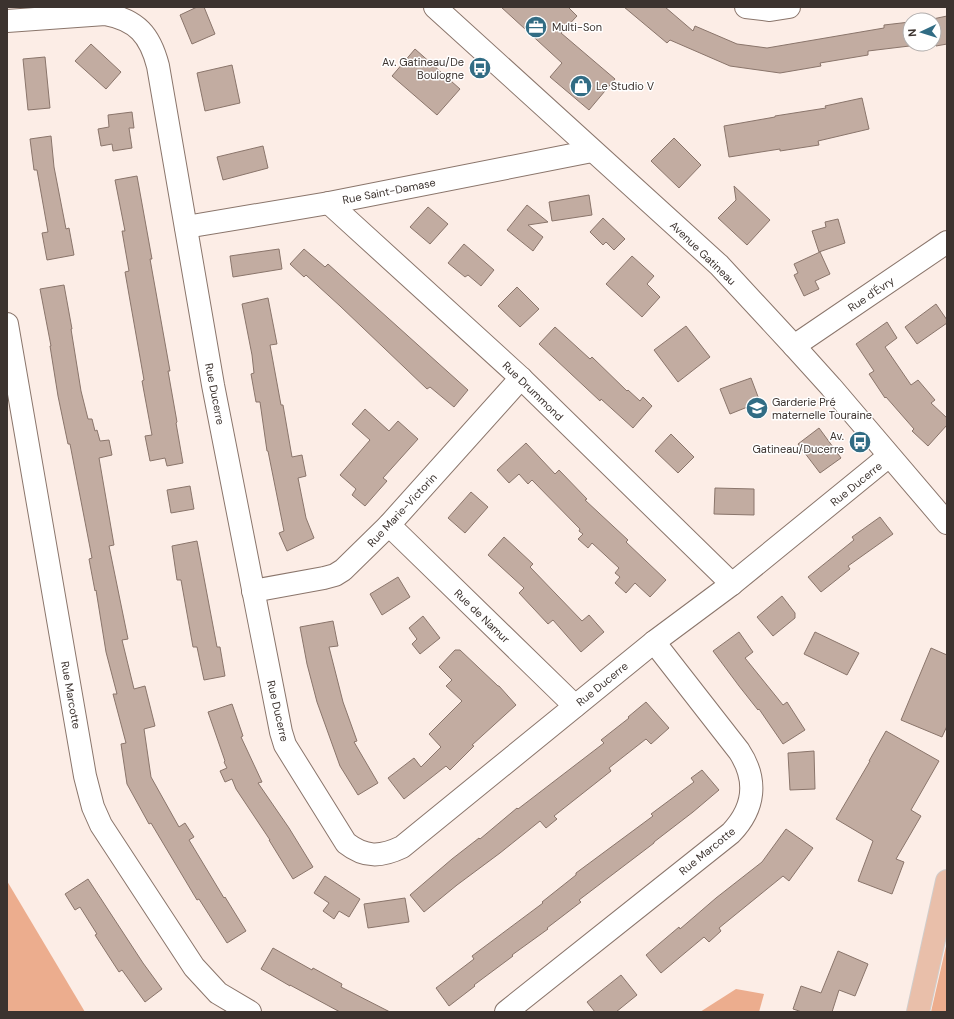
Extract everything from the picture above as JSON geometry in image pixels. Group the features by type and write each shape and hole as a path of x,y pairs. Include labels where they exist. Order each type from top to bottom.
{"main road":[{"path":"918,1012 947,881"}],"street":[{"name":"Avenue Gatineau","path":"435,7 719,265 794,346 947,523"},
{"path":"746,7 770,10 789,7"},
{"name":"Rue Ducerre","path":"7,21 105,14 119,17 133,23 145,36 154,50 215,393 280,732 285,745 346,843 355,850 367,854 380,855 402,847 654,642 732,584 889,456"},
{"name":"Rue Saint-Damase","path":"186,227 330,203 592,151"},
{"name":"Rue Drummond","path":"330,203 521,378 732,584"},
{"name":"Rue d'Évry","path":"794,346 947,242"},
{"name":"Rue Marcotte","path":"7,324 84,769 93,808 101,825 128,868 194,967 218,993 250,1012"},
{"name":"Rue Marie-Victorin","path":"253,591 335,575 343,570 388,526 521,378"},
{"name":"Rue de Namur","path":"388,526 575,706"},
{"name":"Rue Marcotte","path":"506,1012 731,833 747,812 751,786 747,763 739,750 654,642"}],"shaded area":[{"path":"7,881 85,1012 7,1012"},
{"path":"947,942 947,1012 931,1012"},
{"path":"736,989 764,994 759,1012 700,1012"}],"building":[{"path":"197,7 204,7 215,34 192,44 180,15"},
{"path":"501,7 568,7 577,16 561,33 615,79 589,110 550,77 562,63"},
{"path":"624,7 665,7 693,31 695,26 737,44 767,48 884,28 884,25 902,23 902,47 868,51 868,55 820,63 821,66 780,73 730,66 670,40 667,43"},
{"path":"947,16 947,44 942,45 942,17"},
{"path":"91,44 121,72 106,89 75,61"},
{"path":"415,49 460,89 437,115 392,76"},
{"path":"45,57 50,108 28,110 23,59"},
{"path":"232,65 240,103 205,111 197,73"},
{"path":"862,98 869,129 818,141 819,145 729,157 724,126 826,108 825,106"},
{"path":"132,112 134,128 129,128 132,148 113,151 112,144 101,146 98,129 109,127 108,115"},
{"path":"51,136 54,167 66,229 69,228 74,255 47,260 42,233 48,232 37,170 34,170 30,139"},
{"path":"674,138 701,165 679,188 651,161"},
{"path":"263,146 268,168 223,180 217,157"},
{"path":"137,176 170,371 168,371 183,463 167,466 165,458 150,461 145,436 152,435 125,272 129,271 122,231 125,231 115,180"},
{"path":"734,186 770,220 747,245 718,218 736,200"},
{"path":"589,195 592,215 552,221 549,202"},
{"path":"527,205 548,222 528,225 543,237 533,251 507,230"},
{"path":"428,207 448,224 430,244 410,227"},
{"path":"603,218 625,239 614,250 606,242 603,245 590,232"},
{"path":"838,219 845,243 819,252 812,231 826,227 825,222"},
{"path":"464,244 494,270 481,286 468,275 465,277 448,263"},
{"path":"279,249 282,269 233,277 230,256"},
{"path":"304,249 325,267 328,264 468,390 454,407 430,387 427,389 340,306 306,275 304,277 290,264"},
{"path":"820,252 830,274 815,281 819,289 804,296 794,275 798,273 794,264"},
{"path":"632,256 654,276 647,284 660,297 642,317 606,284"},
{"path":"64,285 81,391 88,419 92,419 95,431 97,430 100,441 109,440 112,455 99,458 114,545 109,546 128,639 122,640 134,689 145,686 155,726 144,729 151,777 179,827 185,823 194,837 189,840 246,931 227,943 199,899 197,900 151,823 149,824 127,784 121,744 126,743 113,694 117,694 106,652 96,590 95,591 89,559 92,558 70,444 68,444 58,396 51,346 40,289"},
{"path":"517,287 539,309 520,327 498,306"},
{"path":"268,298 277,344 270,345 281,405 283,405 292,457 302,455 306,476 298,478 306,518 314,538 287,551 279,533 284,531 267,451 260,402 256,402 251,374 254,373 252,355 242,304"},
{"path":"936,304 947,320 947,323 917,344 905,327"},
{"path":"887,322 897,338 885,347 911,385 918,380 935,400 931,403 947,418 947,425 928,446 912,431 914,429 886,397 885,398 869,374 874,371 856,344"},
{"path":"686,326 710,357 678,382 654,350"},
{"path":"555,327 590,359 592,357 627,391 628,390 640,401 643,397 652,406 633,428 601,399 600,401 539,344"},
{"path":"751,378 760,402 730,414 720,389"},
{"path":"365,409 389,431 398,421 418,439 383,478 387,481 365,506 352,495 356,489 340,475 370,440 352,424"},
{"path":"819,428 841,458 820,473 798,444"},
{"path":"671,434 694,457 678,473 655,451"},
{"path":"526,443 555,474 559,470 587,499 585,500 628,540 626,542 666,580 650,597 635,583 626,593 615,583 620,577 615,573 619,568 592,543 588,548 578,539 583,534 579,531 580,529 532,480 528,484 519,474 509,483 497,470"},
{"path":"190,486 194,509 171,513 167,490"},
{"path":"715,488 754,489 754,515 714,514"},
{"path":"471,492 488,507 465,533 448,518"},
{"path":"880,517 893,534 848,566 850,569 821,592 808,577 854,540 852,537"},
{"path":"504,537 533,564 530,567 582,621 589,615 604,632 581,652 553,620 548,624 519,593 524,588 488,555"},
{"path":"197,541 217,647 220,647 225,676 204,680 197,647 193,647 181,580 177,580 172,546"},
{"path":"398,577 410,597 382,615 370,594"},
{"path":"782,596 795,613 795,618 773,636 757,617"},
{"path":"423,616 440,638 420,654 412,644 417,639 409,628"},
{"path":"333,621 338,646 329,647 343,702 357,741 354,742 378,783 358,795 340,766 317,702 307,664 300,627"},
{"path":"739,632 753,652 745,658 783,705 787,702 805,730 783,744 759,709 758,710 713,651"},
{"path":"815,632 859,653 847,675 804,654"},
{"path":"931,648 947,655 947,726 942,737 901,720"},
{"path":"455,650 460,650 499,686 516,705 472,745 474,746 450,770 446,766 404,799 388,778 414,758 421,767 441,747 429,734 462,701 446,686 452,680 439,667"},
{"path":"646,702 669,728 651,744 646,739 609,768 611,771 554,816 557,819 546,828 540,821 424,912 410,895 452,859 479,838 480,839 517,808 518,809 604,743 601,740 629,718 628,717"},
{"path":"232,704 243,736 241,737 262,782 258,783 289,828 313,867 293,879 270,840 236,789 232,779 225,782 220,771 227,768 208,712"},
{"path":"886,731 939,761 911,810 921,816 896,859 904,862 892,894 858,881 873,841 836,819"},
{"path":"814,751 815,789 790,790 788,753"},
{"path":"702,770 719,790 654,843 579,900 581,902 547,928 548,929 512,955 513,956 449,1006 436,988 474,959 472,956 543,903 542,902 576,875 576,873 653,816 651,814 694,782 691,778"},
{"path":"786,829 813,848 789,881 783,876 719,928 721,931 709,942 704,937 661,973 646,955 679,927 680,929 716,898 762,862"},
{"path":"325,876 360,899 349,917 339,911 334,919 323,911 329,903 314,893"},
{"path":"88,879 143,963 162,989 145,1002 122,970 119,972 95,935 97,934 80,907 75,910 65,894"},
{"path":"405,898 409,922 368,928 364,904"},
{"path":"273,948 312,970 313,968 342,984 341,987 390,1012 340,1012 290,986 261,969"},
{"path":"838,951 868,964 855,996 839,990 832,1012 802,1012 793,1009 801,986 821,993"},
{"path":"621,975 637,995 616,1012 595,1012 587,1002"}],"place":[{"name":"Multi-Son","path":"536,27"},
{"name":"Av. Gatineau/De Boulogne","path":"480,68"},
{"name":"Le Studio V","path":"581,86"},
{"name":"Garderie Pré maternelle Touraine","path":"757,408"},
{"name":"Av. Gatineau/Ducerre","path":"860,442"}]}
